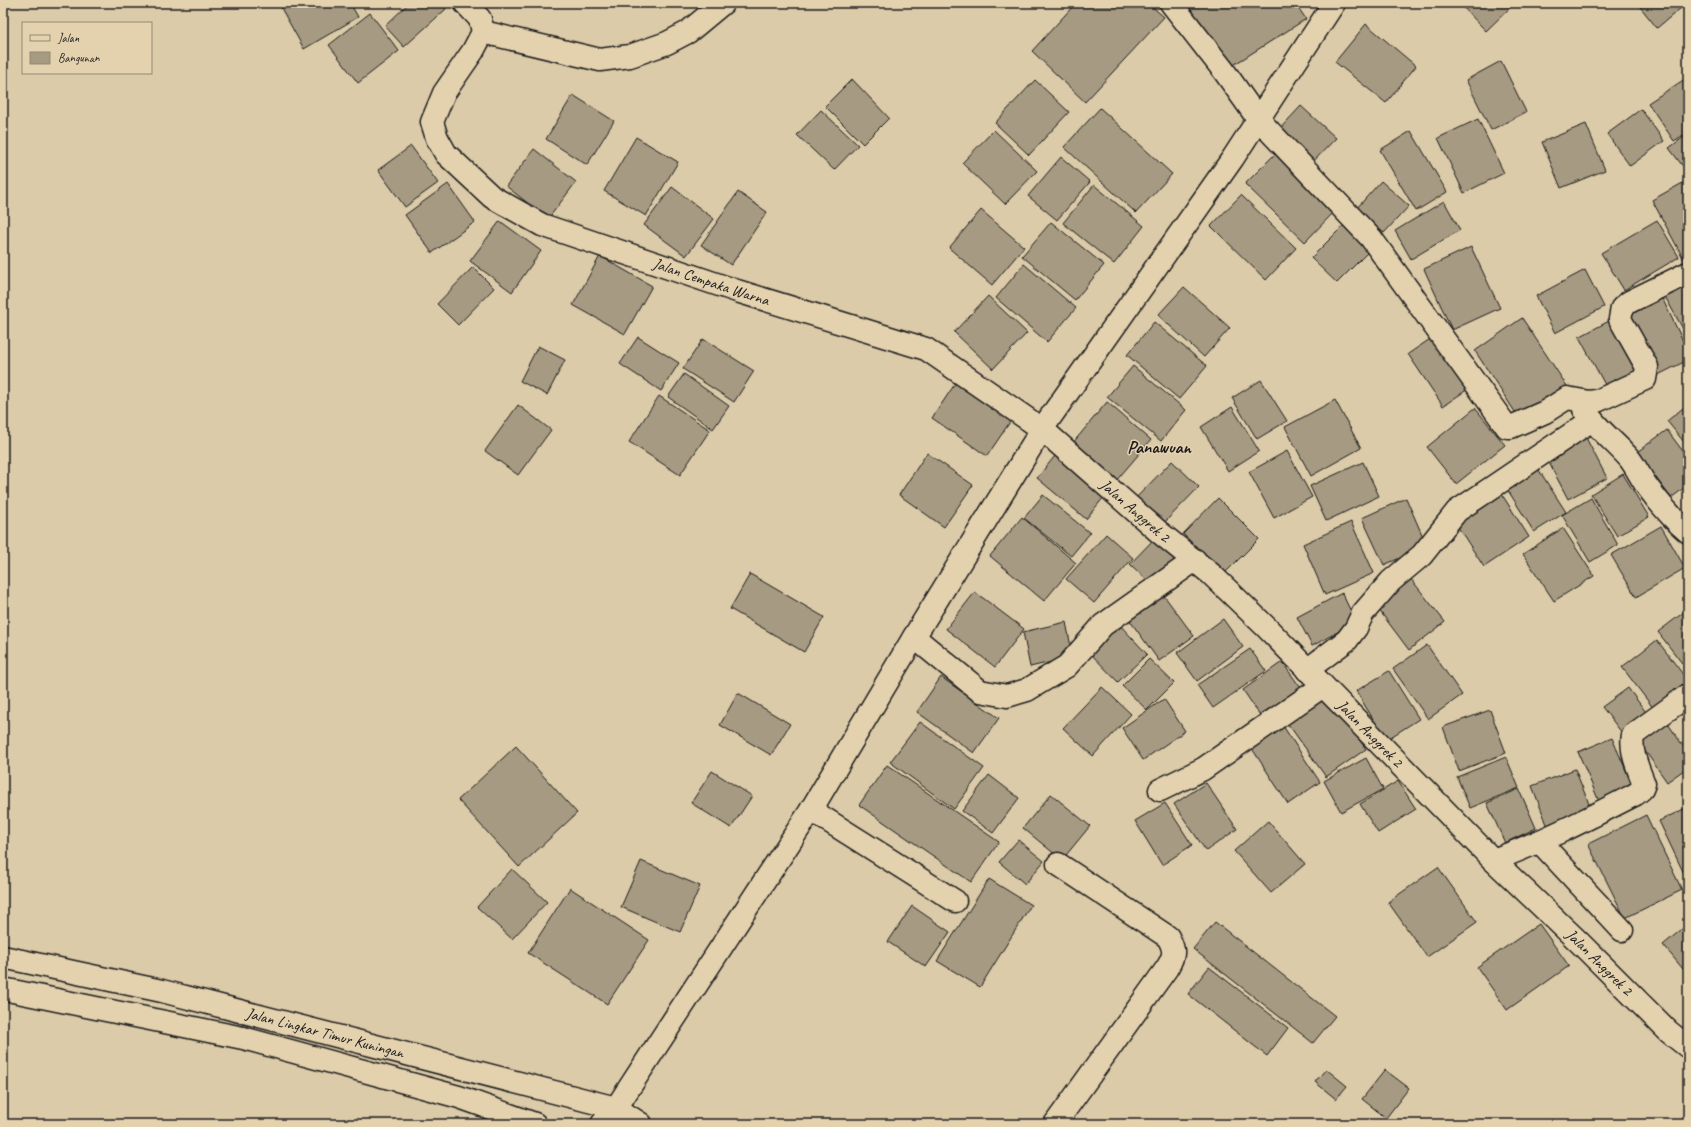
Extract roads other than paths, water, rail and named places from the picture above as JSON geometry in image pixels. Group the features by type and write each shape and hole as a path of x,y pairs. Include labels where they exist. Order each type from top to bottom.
{"street":[{"path":"465,3 480,19 483,32 600,60 630,56 666,43 688,32 723,3"},
{"path":"1172,3 1224,71 1258,119 1371,238 1507,426 1512,427 1545,412 1568,398 1579,401 1597,401 1645,379 1647,367 1620,319 1622,308 1629,302 1688,273"},
{"path":"609,1116 811,810 914,637 1042,429 1233,158 1334,3"},
{"name":"Jalan Cempaka Warna","path":"483,32 473,51 444,92 432,122 436,138 446,154 492,197 542,225 737,291 926,349 1042,429"},
{"path":"1579,401 1592,420 1628,457 1638,470 1648,488 1680,526 1688,532"},
{"path":"1307,670 1348,640 1364,613 1391,581 1422,555 1457,511 1592,420"},
{"name":"Jalan Anggrek 2","path":"1042,429 1159,532 1211,574 1493,860 1580,943 1669,1032 1688,1047"},
{"path":"914,637 980,691 1007,696 1027,690 1067,666 1103,626 1195,560"},
{"path":"1160,790 1203,769 1322,686"},
{"path":"1493,860 1540,842 1630,797 1642,789 1644,784 1636,762 1632,741 1633,735 1688,695"},
{"path":"811,810 955,900"},
{"path":"1540,842 1622,930"},
{"path":"1055,1124 1167,968 1173,959 1174,947 1168,937 1058,864"},
{"name":"Jalan Lingkar Timur Kuningan","path":"3,957 162,991 641,1124"},
{"path":"3,989 242,1038 460,1098 535,1124"}],"district":[{"name":"Panawuan","path":"1159,447"}]}
